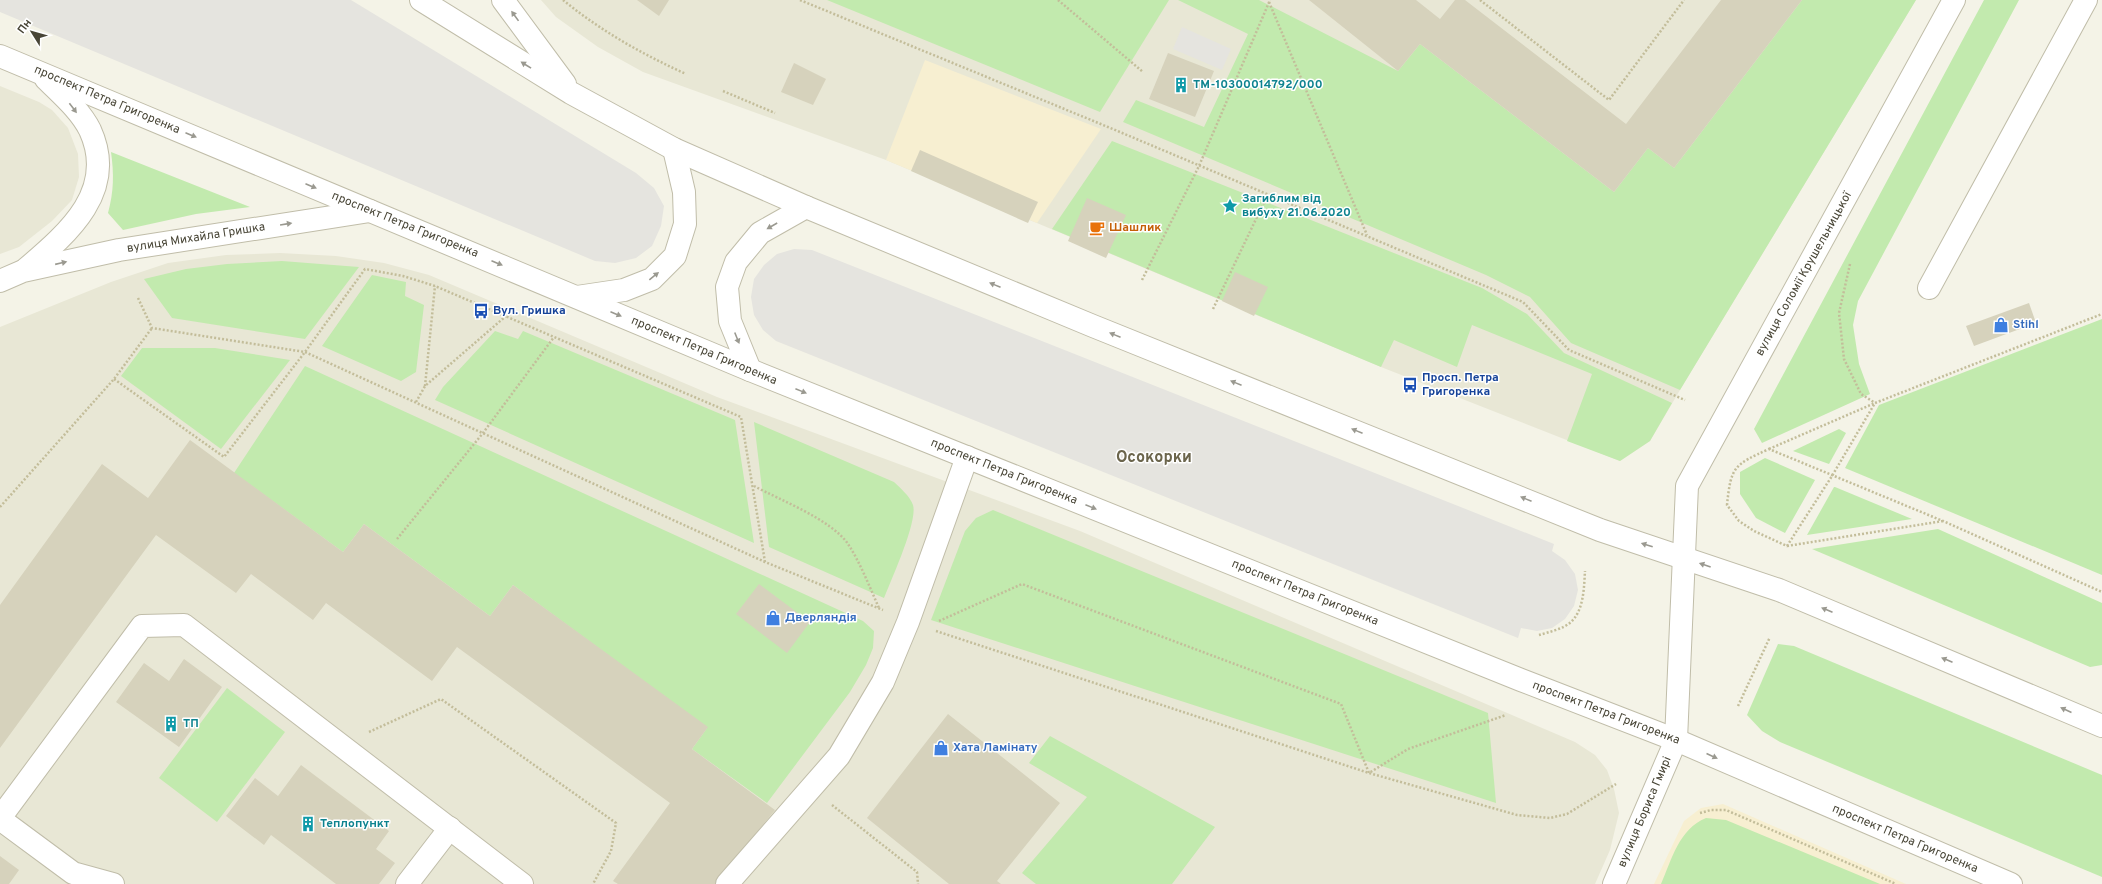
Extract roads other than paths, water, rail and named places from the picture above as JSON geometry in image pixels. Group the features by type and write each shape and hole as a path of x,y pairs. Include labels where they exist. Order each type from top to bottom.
{"street":[{"path":"421,0 571,93 674,149 806,207 1093,326 1600,530 1779,590 2102,726"},
{"path":"503,0 571,93"},
{"name":"вулиця Соломії Крушельницької","path":"1676,740 1688,486 1954,0"},
{"path":"1929,288 2086,0"},
{"name":"проспект Петра Григоренка","path":"0,56 750,370 1513,677 1676,740 2011,884"},
{"name":"вулиця Михайла Гришка","path":"23,271 59,241 86,209 98,180 98,154 89,129 69,102 36,70"},
{"path":"577,297 624,290 652,279 675,256 686,224 684,192 674,149"},
{"path":"750,370 730,321 727,287 736,262 760,233 806,207"},
{"name":"вулиця Михайла Гришка","path":"0,281 23,271 118,250 370,211"},
{"path":"727,884 839,756 916,625 967,457"},
{"path":"113,884 73,873 0,819 142,626 184,625 522,884"},
{"name":"вулиця Бориса Гмирі","path":"1614,884 1676,740"},
{"path":"407,884 450,828"}],"place":[{"name":"ТМ-10300014792/000","path":"1181,85"},
{"name":"Загиблим від вибуху 21.06.2020","path":"1230,206"},
{"name":"Шашлик","path":"1097,228"},
{"name":"Вул. Гришка","path":"481,311"},
{"name":"Stihl","path":"2001,325"},
{"name":"Просп. Петра Григоренка","path":"1410,385"},
{"name":"Дверляндія","path":"773,618"},
{"name":"ТП","path":"171,724"},
{"name":"Хата Ламінату","path":"941,748"},
{"name":"Теплопункт","path":"308,824"}],"district":[{"name":"Осокорки","path":"1154,458"}]}
